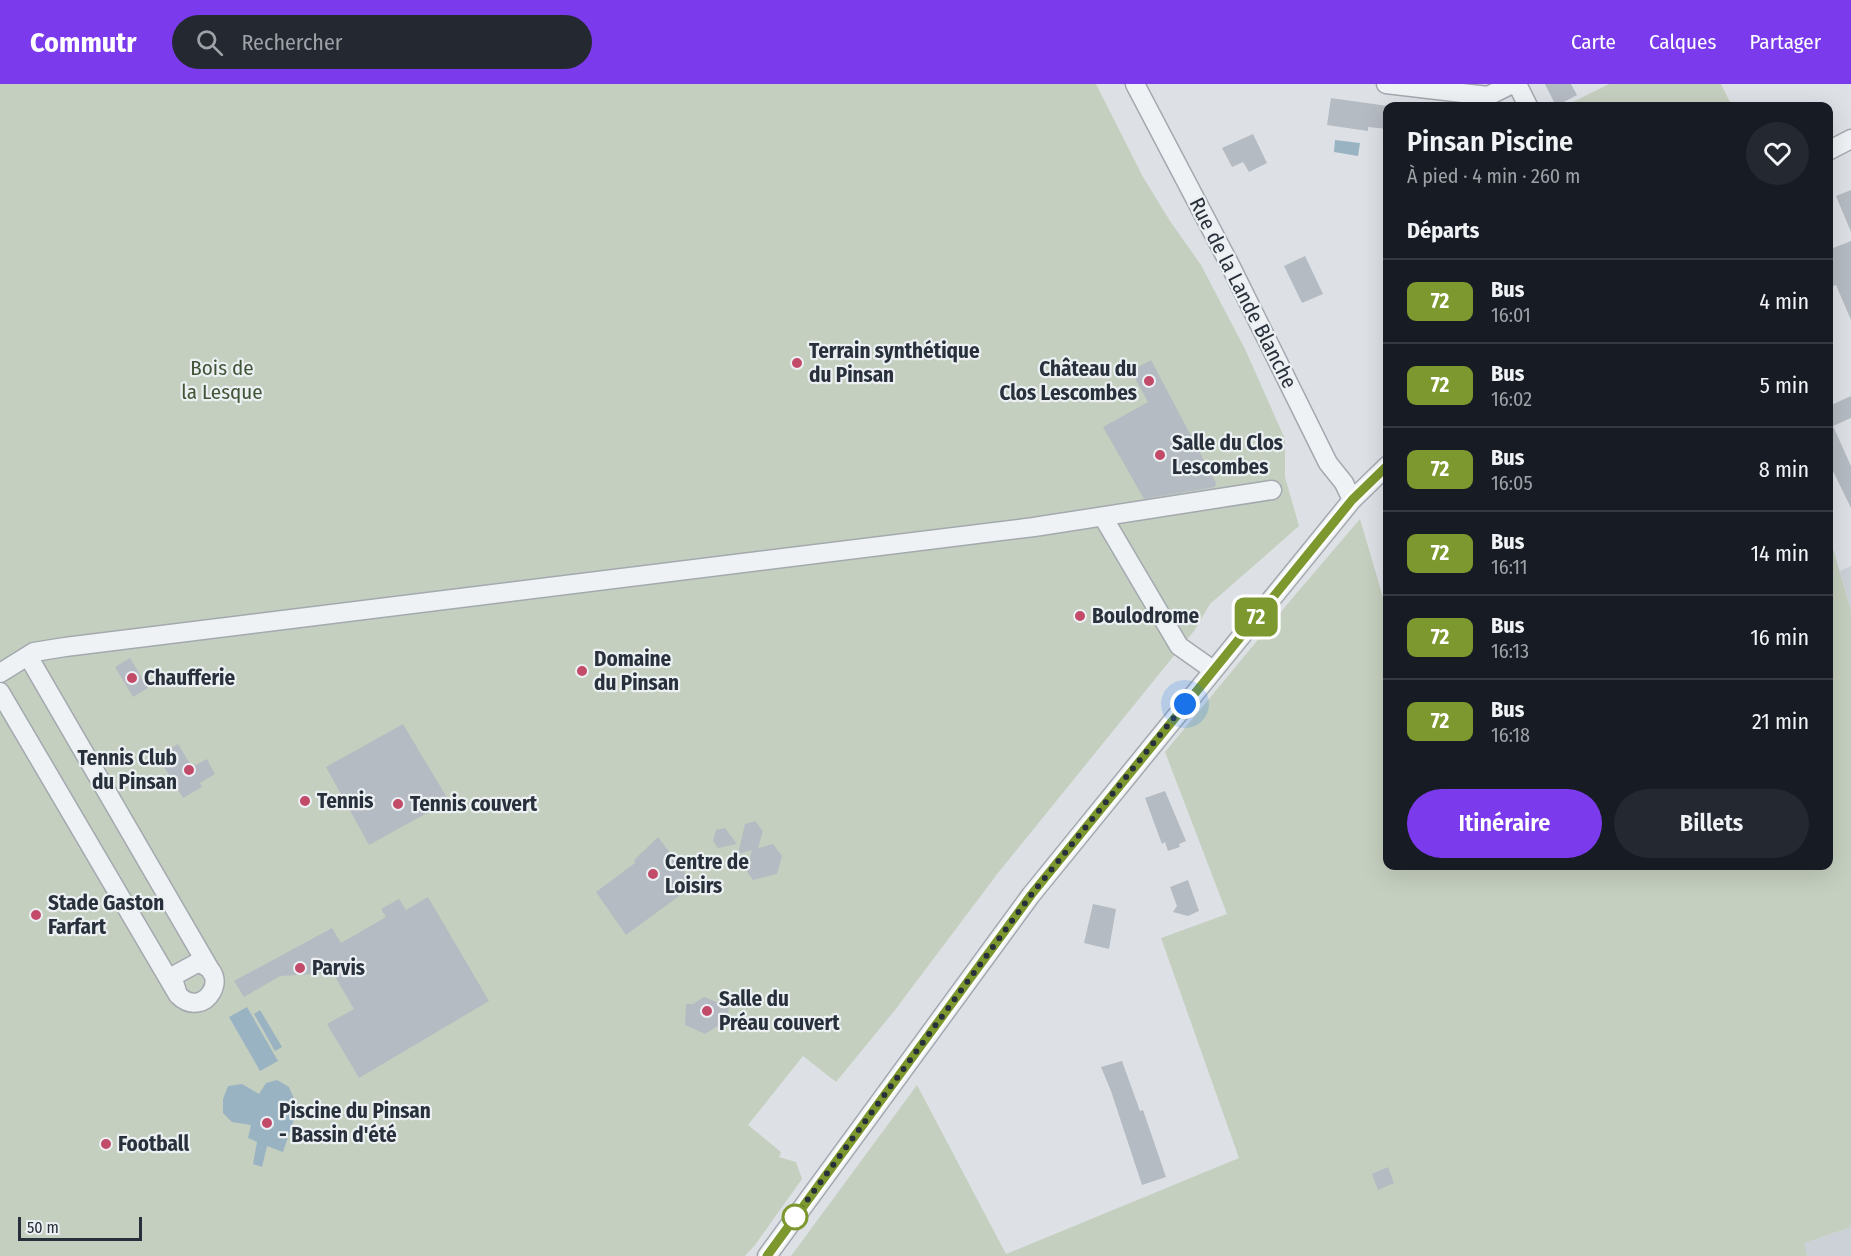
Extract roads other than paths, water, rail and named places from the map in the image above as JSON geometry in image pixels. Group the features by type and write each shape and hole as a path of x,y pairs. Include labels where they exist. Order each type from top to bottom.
{"street":[{"name":"Rue de la Lande Blanche","path":"1135,84 1328,463 1344,483 1352,500"},
{"path":"1386,84 1488,96 1512,84"},
{"path":"1517,84 1526,102"},
{"path":"1833,148 1851,139"},
{"path":"766,1256 1031,895 1352,500 1383,470"},
{"path":"0,673 34,652 64,647 1022,529 1272,490"},
{"path":"1103,517 1179,646 1213,670"},
{"path":"0,692 178,995 189,1003 195,1004 212,993 215,981 213,974 28,656"},
{"path":"178,995 174,982 176,975 181,972 197,963 204,965 213,974"}],"water":[{"path":"1335,140 1360,143 1358,156 1334,152"},
{"path":"247,1007 278,1061 260,1071 229,1017"},
{"path":"260,1010 282,1047 275,1051 254,1014"},
{"name":"Piscine du Pinsan - Bassin d'été","path":"277,1080 289,1087 298,1108 283,1152 267,1146 262,1167 253,1164 257,1142 248,1138 251,1125 232,1122 223,1113 223,1099 228,1086 242,1084 259,1094 266,1083"}],"place":[{"name":"Terrain synthétique du Pinsan","path":"797,363"},
{"name":"Château du Clos Lescombes","path":"1149,381"},
{"name":"Salle du Clos Lescombes","path":"1160,455"},
{"name":"Boulodrome","path":"1080,616"},
{"name":"Domaine du Pinsan","path":"582,671"},
{"name":"Chaufferie","path":"132,678"},
{"name":"Tennis Club du Pinsan","path":"189,770"},
{"name":"Tennis","path":"305,801"},
{"name":"Tennis couvert","path":"398,804"},
{"name":"Centre de Loisirs","path":"653,874"},
{"name":"Stade Gaston Farfart","path":"36,915"},
{"name":"Parvis","path":"300,968"},
{"name":"Salle du Préau couvert","path":"707,1011"},
{"name":"Piscine du Pinsan - Bassin d'été","path":"267,1123"},
{"name":"Football","path":"106,1144"}],"park label":[{"name":"Bois de la Lesque","path":"222,380"}]}
